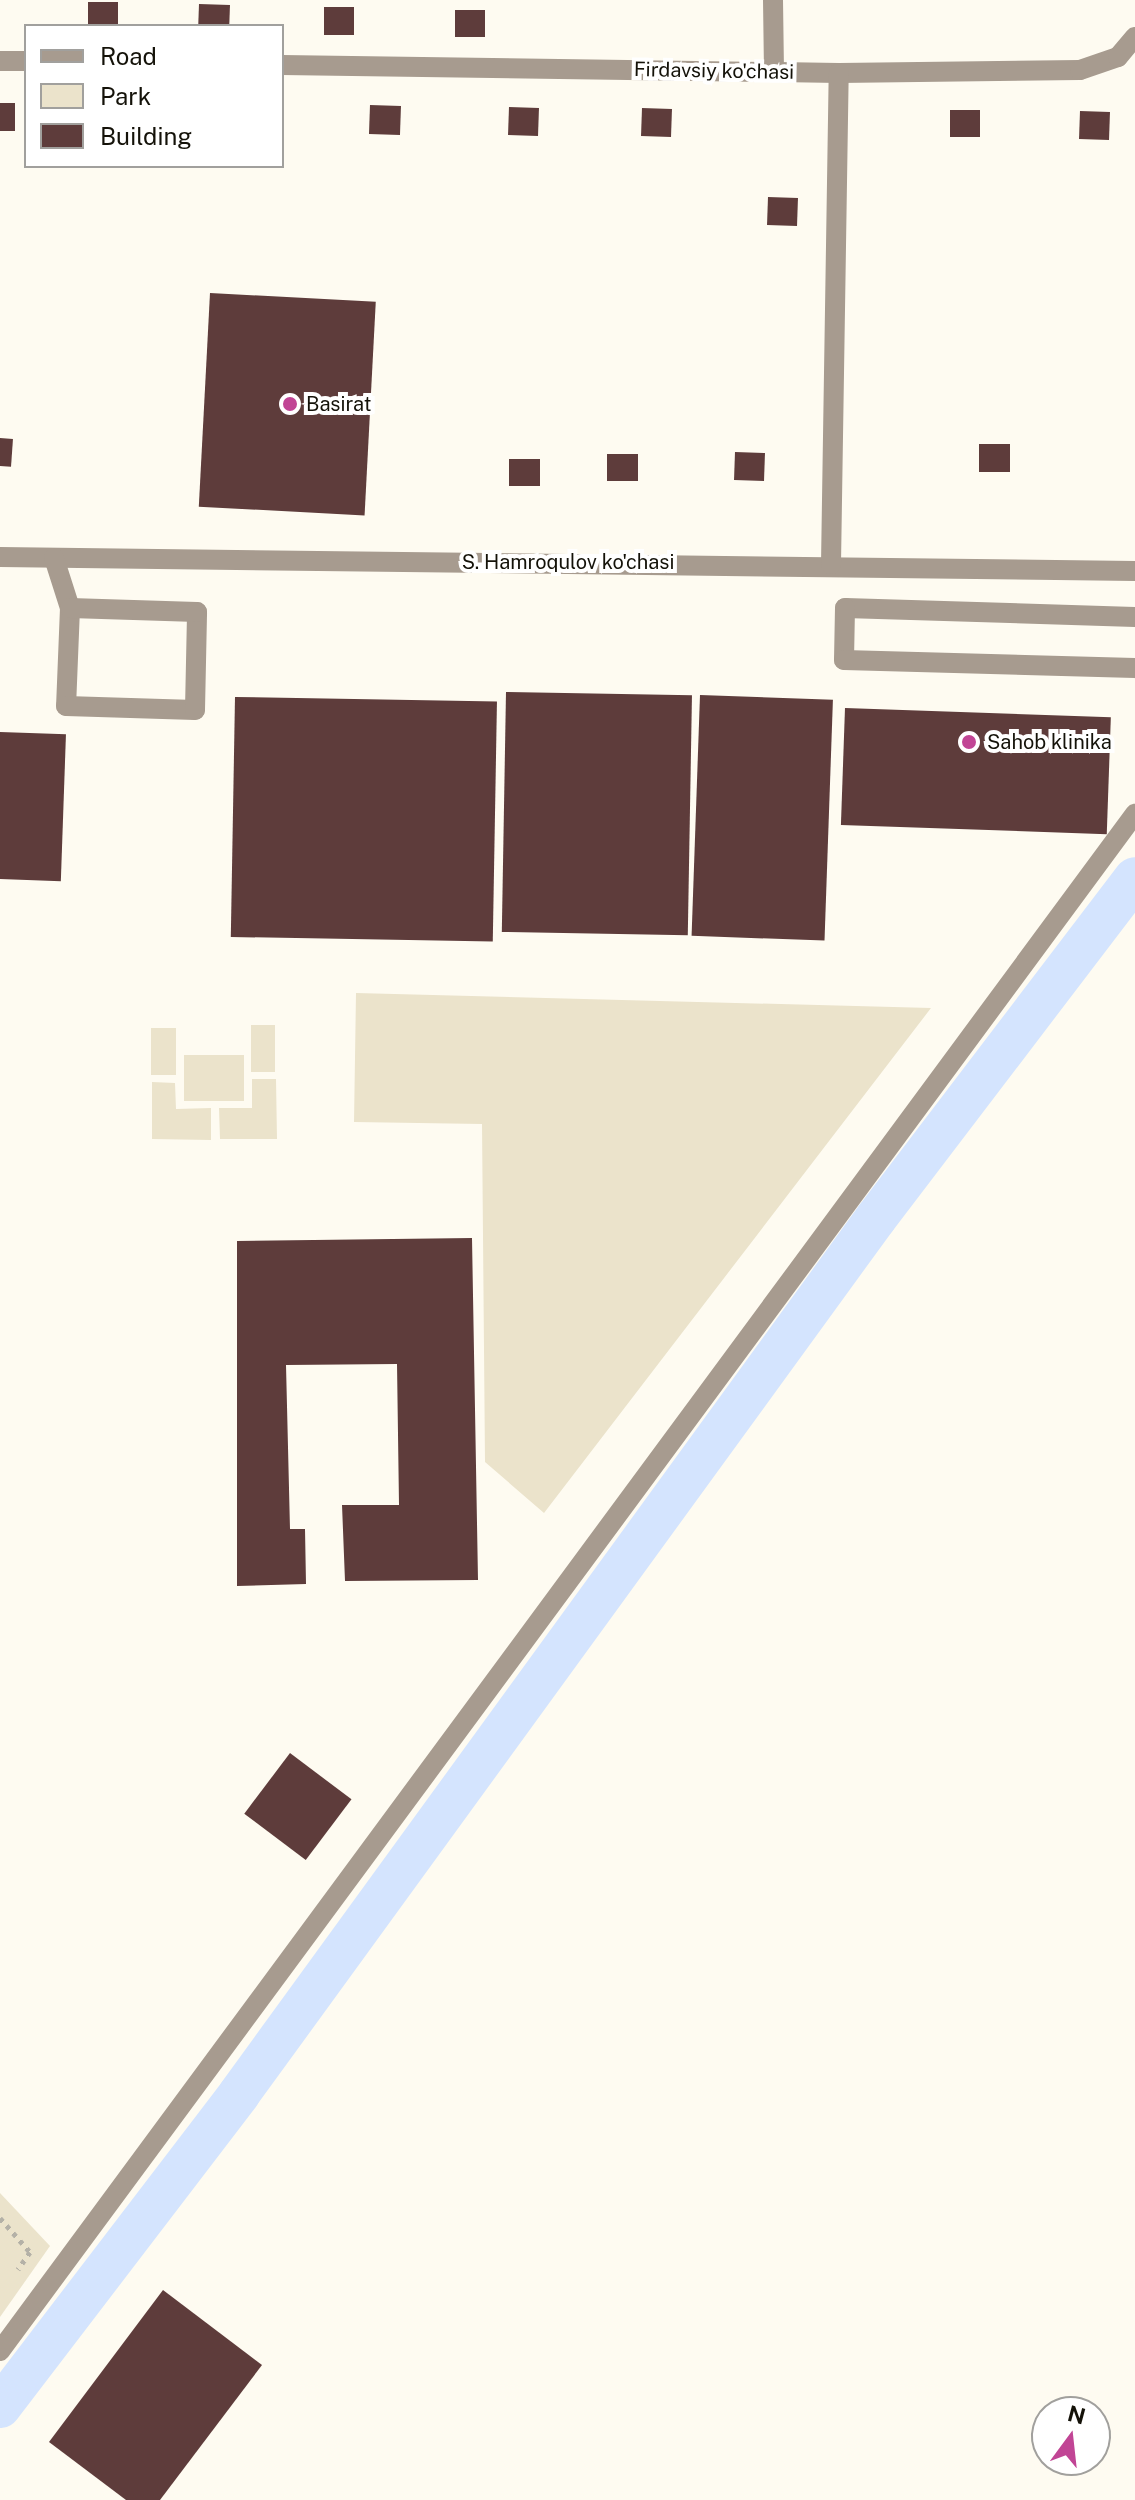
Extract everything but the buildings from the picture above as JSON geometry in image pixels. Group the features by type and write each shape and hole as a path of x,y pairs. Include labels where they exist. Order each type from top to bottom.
{"street":[{"path":"773,0 774,72"},
{"name":"Firdavsiy ko'chasi","path":"284,65 839,73 1080,70 1118,57 1135,37"},
{"path":"0,61 24,61"},
{"path":"831,564 839,73"},
{"name":"S. Hamroqulov ko'chasi","path":"0,557 831,564 1135,571"},
{"path":"54,558 70,608 66,706 195,710 197,612 70,608"},
{"path":"1135,617 845,608 844,660 1135,668"},
{"path":"0,2351 1135,814"}],"path":[{"path":"0,2218 30,2252 15,2273"}],"green space":[{"path":"356,993 931,1008 544,1513 485,1462 482,1124 354,1122"},
{"path":"251,1025 275,1025 275,1072 251,1072"},
{"path":"151,1028 176,1028 176,1075 151,1075"},
{"path":"184,1055 244,1055 244,1101 184,1101"},
{"path":"252,1079 276,1079 277,1139 220,1139 219,1108 252,1108"},
{"path":"152,1082 175,1083 176,1109 211,1108 211,1140 152,1139"},
{"path":"0,2193 50,2246 0,2317"}],"waterway":[{"path":"0,2407 239,2094 876,1218 1135,878"}],"place":[{"name":"Basirat","path":"290,404"},
{"name":"Sahob klinika","path":"969,742"}]}
